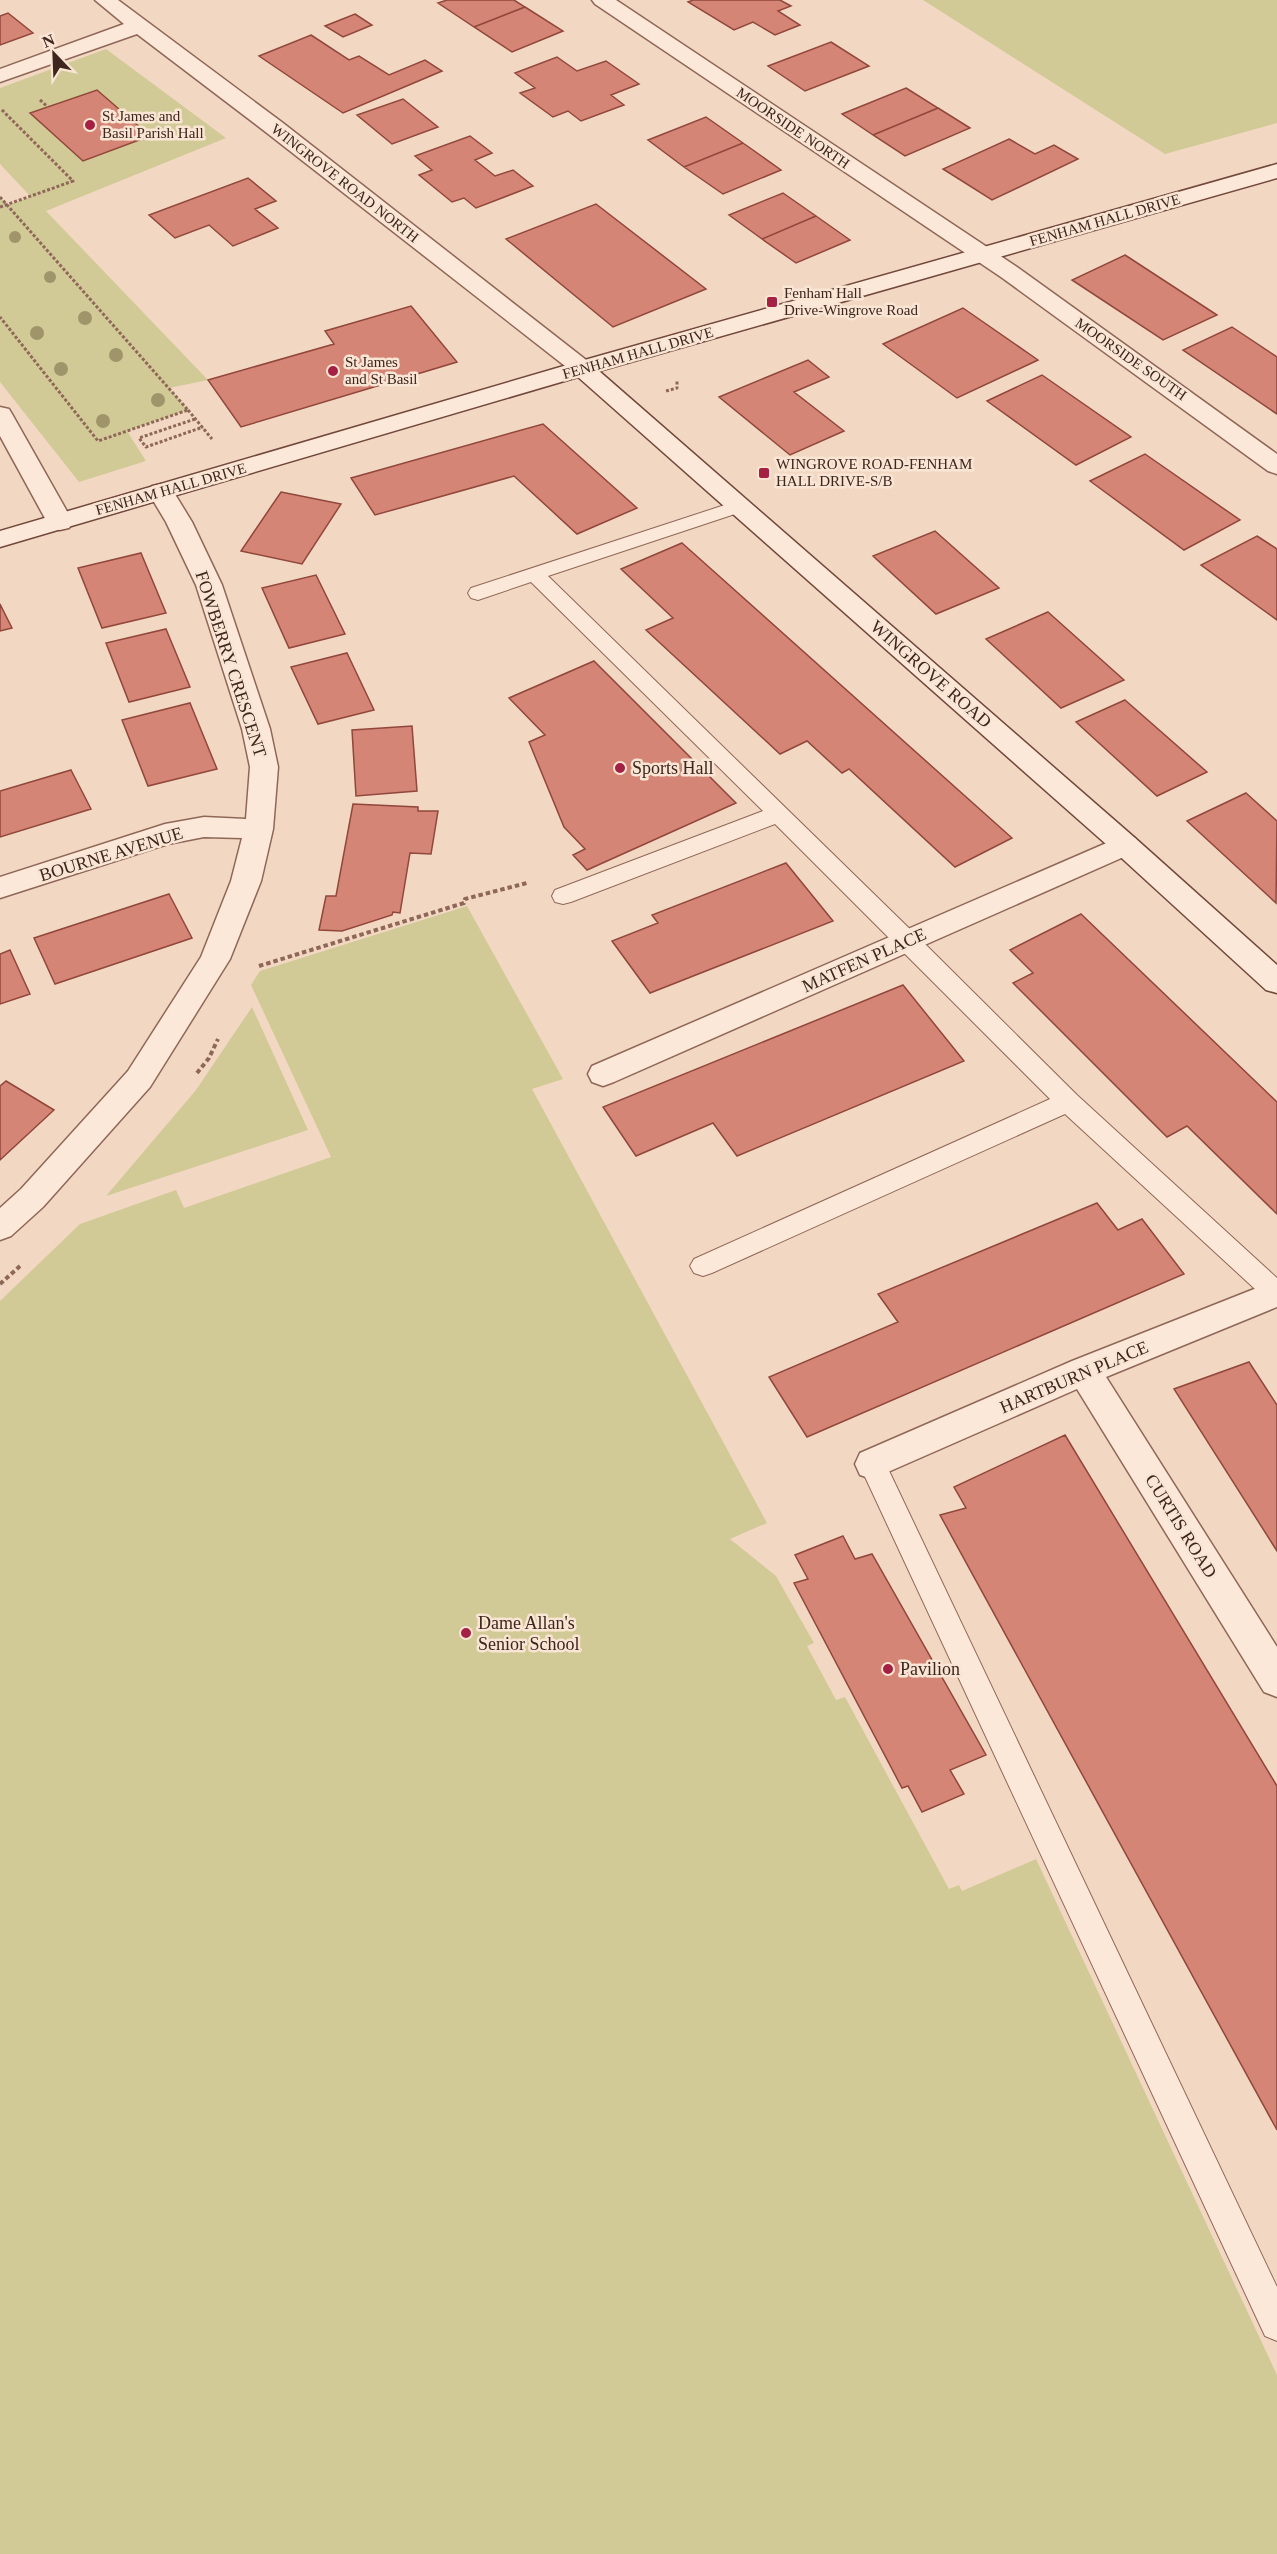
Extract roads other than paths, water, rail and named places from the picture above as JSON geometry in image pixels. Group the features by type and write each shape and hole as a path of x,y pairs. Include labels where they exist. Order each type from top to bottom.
{"street":[{"name":"WINGROVE ROAD NORTH","path":"105,0 275,128 582,368"},
{"name":"MOORSIDE NORTH","path":"602,0 984,255"},
{"path":"0,76 139,26"},
{"name":"FENHAM HALL DRIVE","path":"0,539 582,368 1277,171"},
{"name":"MOORSIDE SOUTH","path":"984,255 1179,393 1277,466"},
{"name":"WINGROVE ROAD","path":"582,368 1125,845 1277,982"},
{"path":"0,414 60,522"},
{"name":"FOWBERRY CRESCENT","path":"0,1227 32,1198 139,1079 215,959 246,881 259,829 264,767 256,729 209,585 179,522 161,492"},
{"name":"BOURNE AVENUE","path":"0,888 165,834 204,827 259,829"},
{"name":"MATFEN PLACE","path":"603,1074 1125,845"},
{"name":"HARTBURN PLACE","path":"872,1464 1084,1371 1277,1294"},
{"name":"CURTIS ROAD","path":"1084,1371 1277,1680"}],"lane":[{"path":"478,593 740,506"},
{"path":"534,574 908,941 1068,1102 1277,1294"},
{"path":"563,896 777,814"},
{"path":"703,1266 1068,1102"},
{"path":"872,1464 1277,2324"}],"place":[{"name":"St James and Basil Parish Hall","path":"90,125"},
{"name":"Fenham Hall Drive-Wingrove Road","path":"772,302"},
{"name":"St James and St Basil","path":"333,371"},
{"name":"WINGROVE ROAD-FENHAM HALL DRIVE-S/B","path":"764,473"},
{"name":"Sports Hall","path":"620,768"},
{"name":"Dame Allan's Senior School","path":"466,1633"},
{"name":"Pavilion","path":"888,1669"}]}
